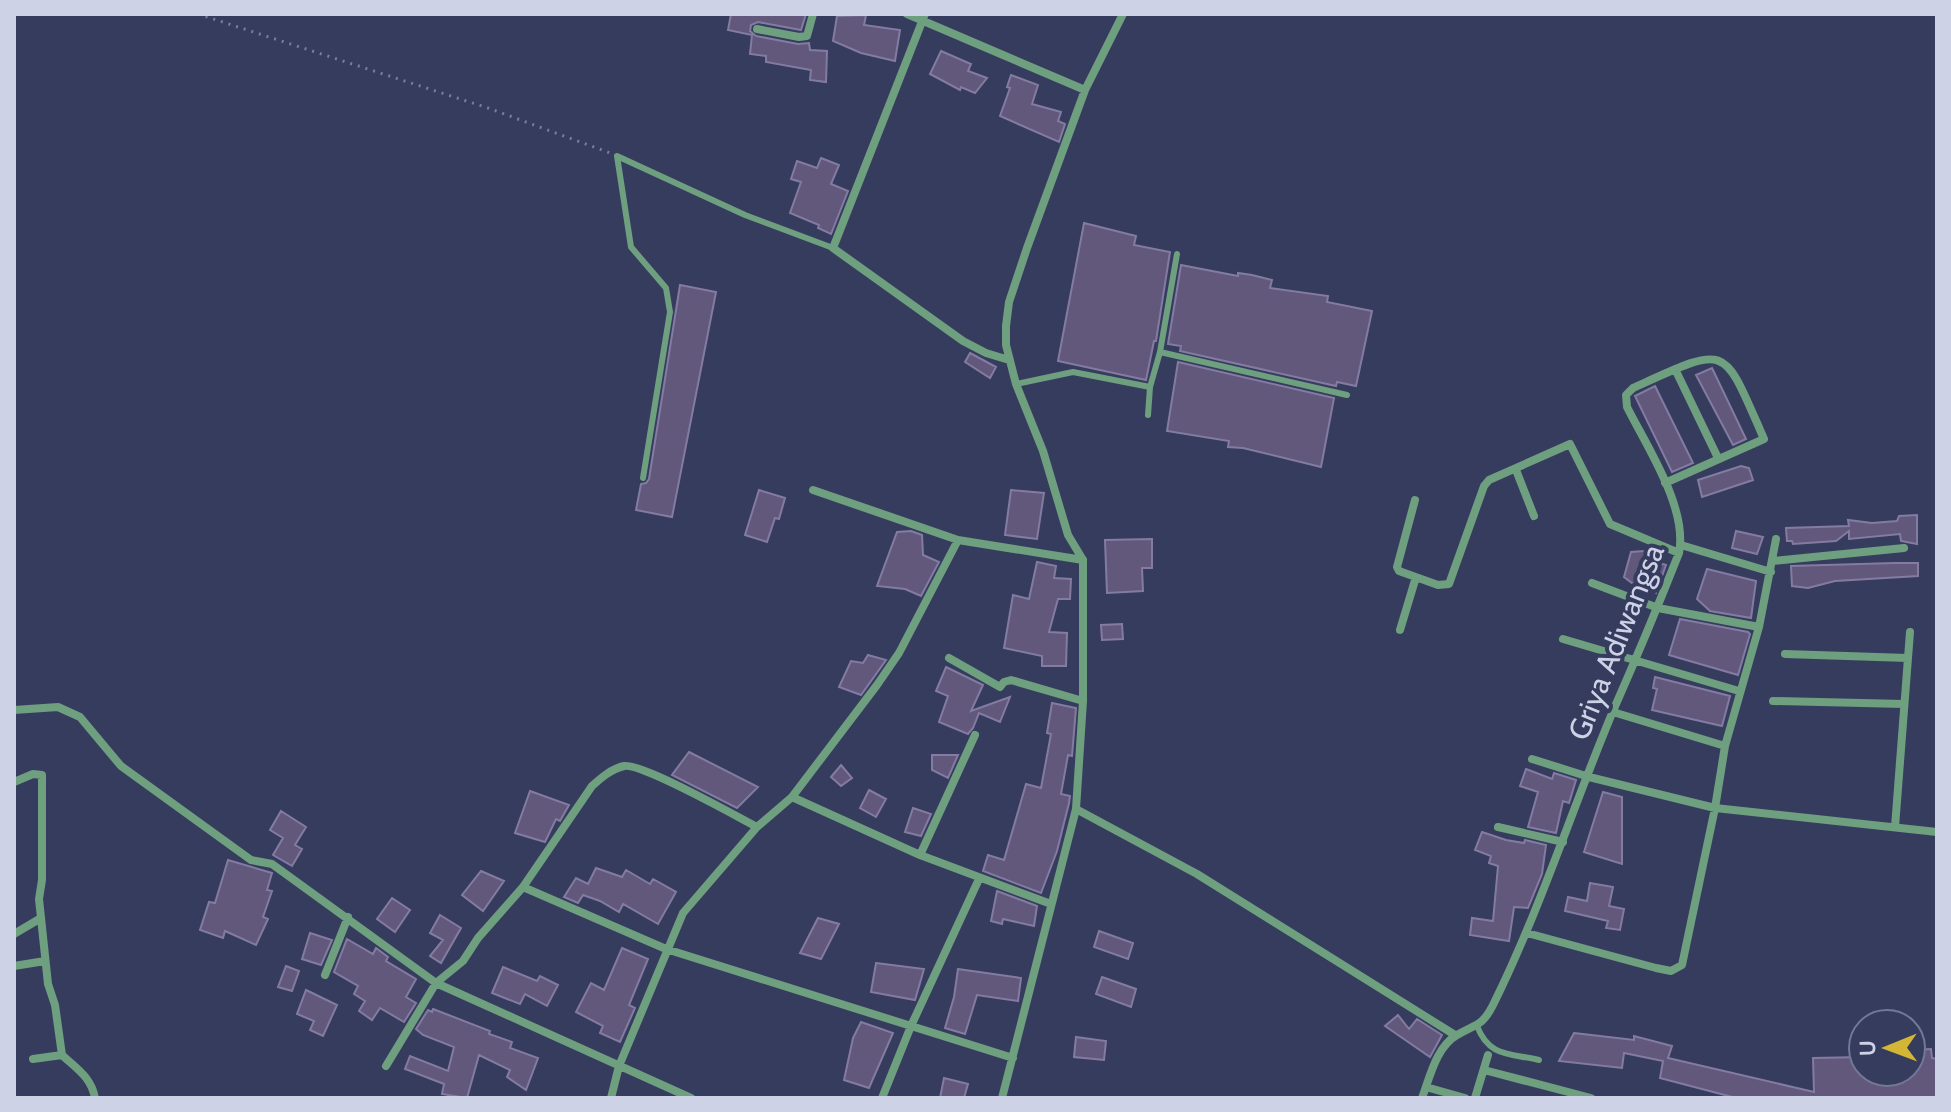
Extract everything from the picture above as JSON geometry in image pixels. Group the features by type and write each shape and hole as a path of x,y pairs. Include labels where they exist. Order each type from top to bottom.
{"street":[{"path":"757,29 807,36 813,14"},
{"path":"907,14 924,17 1085,90"},
{"path":"1002,1098 1076,809 1083,701 1083,560 1068,535 1043,451 1016,384 1009,360 1006,326 1009,302 1085,90 1123,14"},
{"path":"924,17 833,248 963,341 1009,360"},
{"name":"Griya Adiwangsa","path":"1477,1026 1492,1008 1527,933 1680,549 1677,512 1627,407 1626,395 1633,388 1702,359 1725,362 1743,388 1764,439 1718,458"},
{"path":"1665,483 1718,458 1675,369"},
{"path":"1415,500 1397,567 1399,571 1443,586 1449,584 1484,486 1489,480 1570,444 1610,524 1680,549 1771,572"},
{"path":"1516,470 1534,516"},
{"path":"813,490 958,540 1083,560"},
{"path":"1527,933 1656,968 1671,971 1682,965 1725,746 1759,627 1776,539"},
{"path":"611,1098 619,1066 683,913 757,827 792,797 899,653 958,540"},
{"path":"1773,561 1904,548"},
{"path":"1400,630 1416,577"},
{"path":"1592,583 1658,608 1759,627"},
{"path":"1895,827 1910,632"},
{"path":"1563,639 1739,691"},
{"path":"1785,654 1908,658"},
{"path":"949,658 1000,687 1011,680 1083,701"},
{"path":"1773,701 1904,704"},
{"path":"14,710 58,707 80,717 121,766 251,860 272,864 436,983 691,1098"},
{"path":"1613,712 1725,746"},
{"path":"920,855 975,735"},
{"path":"1532,759 1589,777 1715,808 1937,832"},
{"path":"386,1066 436,983 463,961 478,938 523,887 592,786 606,774 626,766 647,771 757,827"},
{"path":"14,782 33,774 42,775 41,918 45,961 62,1055 81,1070 93,1086 95,1098"},
{"path":"792,797 920,855 1051,904"},
{"path":"1076,809 1197,874 1455,1035"},
{"path":"1498,827 1563,842"},
{"path":"882,1098 911,1026 979,879"},
{"path":"523,887 666,949 1013,1058"},
{"path":"325,975 348,917"},
{"path":"14,934 41,918"},
{"path":"14,966 45,961"},
{"path":"1422,1098 1438,1055 1455,1035 1477,1026"},
{"path":"33,1059 62,1055"},
{"path":"1475,1098 1488,1055"},
{"path":"1484,1070 1591,1098"},
{"path":"1426,1087 1465,1098"}],"lane":[{"path":"617,156 745,215 833,248"},
{"path":"617,156 631,247 666,288 670,312 643,478"},
{"path":"1148,415 1150,387 1160,352 1177,254"},
{"path":"1160,352 1347,395"},
{"path":"1016,384 1073,372 1150,387"},
{"path":"1477,1026 1489,1048 1539,1060"}],"path":[{"path":"198,14 488,108 617,156"}],"building":[{"path":"731,14 806,14 801,30 758,22 751,25 750,31 756,36 798,44 809,43 810,50 827,51 826,82 810,80 811,70 766,62 766,56 750,54 752,35 728,30"},
{"path":"866,15 864,25 900,30 895,61 861,53 833,41 837,16"},
{"path":"941,51 971,64 968,71 987,78 975,93 961,87 960,90 930,74"},
{"path":"1011,75 1038,85 1032,104 1061,112 1058,121 1065,124 1059,142 1000,116 1010,88 1007,87"},
{"path":"821,158 839,165 831,184 848,191 831,234 818,228 819,225 790,213 801,182 791,179 797,161 817,168"},
{"path":"1084,223 1136,236 1134,245 1170,252 1156,341 1146,380 1058,361"},
{"path":"1181,265 1238,276 1238,273 1252,275 1272,280 1270,288 1328,296 1327,302 1372,311 1356,386 1337,382 1336,386 1180,351 1181,346 1168,344"},
{"path":"680,285 716,292 672,517 636,510 641,484 649,479"},
{"path":"970,353 996,367 990,378 965,362"},
{"path":"1178,362 1334,398 1321,467 1228,447 1229,441 1167,431"},
{"path":"1712,368 1746,439 1733,445 1696,375"},
{"path":"1655,386 1693,463 1672,472 1635,396"},
{"path":"1741,466 1749,468 1753,480 1702,497 1698,480"},
{"path":"759,490 785,498 767,542 745,535"},
{"path":"1011,490 1044,493 1037,539 1005,535"},
{"path":"1917,515 1917,544 1901,541 1900,534 1849,539 1849,531 1836,541 1793,544 1787,541 1786,528 1849,526 1848,520 1872,523 1897,521 1899,516"},
{"path":"911,531 922,535 923,555 939,562 921,596 905,589 877,586 897,532"},
{"path":"1736,531 1763,537 1757,554 1732,548"},
{"path":"1152,539 1152,568 1142,568 1143,591 1107,593 1105,540"},
{"path":"1649,548 1659,552 1656,562 1666,565 1656,593 1644,584 1640,589 1624,577 1631,552"},
{"path":"1037,562 1056,566 1054,578 1071,579 1070,599 1058,599 1049,632 1067,633 1066,666 1042,666 1042,656 1004,648 1013,595 1029,599"},
{"path":"1918,563 1918,576 1835,581 1808,588 1792,586 1791,566"},
{"path":"1707,569 1756,581 1751,618 1710,611 1697,599"},
{"path":"1680,619 1748,632 1750,634 1738,675 1669,655"},
{"path":"1122,624 1123,639 1102,640 1101,625"},
{"path":"868,655 886,660 861,695 839,687 851,661 863,663"},
{"path":"946,667 983,685 971,711 1010,697 1000,722 979,713 968,734 939,722 948,696 936,691"},
{"path":"1655,677 1730,696 1722,726 1652,710 1657,689 1653,688"},
{"path":"1052,703 1076,708 1072,756 1068,755 1061,794 1070,796 1069,803 1057,851 1041,893 983,871 988,855 1004,860 1026,784 1041,788 1051,734 1047,733"},
{"path":"689,752 758,787 737,808 672,775"},
{"path":"932,755 958,755 948,778 932,770"},
{"path":"841,765 852,778 841,786 831,777"},
{"path":"1526,769 1552,779 1554,773 1576,780 1569,803 1563,801 1556,833 1528,827 1538,792 1520,786"},
{"path":"869,790 886,799 876,817 860,808"},
{"path":"530,791 569,805 560,821 556,819 545,842 515,833"},
{"path":"1603,792 1622,797 1622,864 1584,852"},
{"path":"913,808 931,814 921,836 905,832"},
{"path":"281,811 306,827 295,845 302,849 292,866 273,855 283,838 270,830"},
{"path":"1482,832 1506,840 1546,845 1542,874 1528,908 1514,907 1509,941 1470,935 1472,918 1493,921 1498,866 1489,863 1491,856 1475,850"},
{"path":"228,860 272,873 267,890 272,891 263,917 268,919 256,945 225,931 223,938 200,930 209,902 215,903"},
{"path":"596,868 622,877 626,870 650,884 653,879 676,892 658,924 623,904 619,912 583,895 578,903 564,897 576,878 588,884"},
{"path":"481,871 504,881 483,911 462,895"},
{"path":"1590,883 1613,887 1609,906 1624,909 1620,930 1606,928 1608,921 1565,911 1568,897 1587,901"},
{"path":"997,891 1037,906 1034,926 1003,919 1002,924 991,921"},
{"path":"392,898 410,910 395,932 377,919"},
{"path":"440,915 461,928 441,963 430,956 443,940 430,933"},
{"path":"818,918 839,924 821,959 800,953"},
{"path":"1099,931 1133,943 1128,959 1094,947"},
{"path":"310,933 332,940 321,965 302,959"},
{"path":"347,939 373,954 376,948 388,957 386,961 416,979 406,997 416,1003 404,1022 380,1008 372,1020 359,1011 365,1001 354,994 358,986 334,972"},
{"path":"622,948 648,959 629,1005 635,1008 620,1042 600,1033 603,1026 576,1012 591,983 604,990"},
{"path":"876,963 924,969 915,1000 871,992"},
{"path":"286,966 299,971 292,991 278,987"},
{"path":"503,967 537,981 540,976 558,985 547,1006 525,994 520,1004 492,993"},
{"path":"958,969 1021,978 1018,1001 977,995 965,1034 945,1028"},
{"path":"1102,977 1136,989 1131,1007 1096,994"},
{"path":"306,990 337,1005 323,1036 310,1030 314,1021 297,1014"},
{"path":"433,1009 490,1031 489,1034 512,1042 510,1048 538,1058 526,1090 507,1077 510,1070 479,1055 467,1098 442,1094 444,1084 405,1069 410,1056 448,1071 454,1047 423,1035 416,1029 428,1010 432,1012"},
{"path":"1398,1015 1409,1029 1417,1019 1442,1035 1430,1057 1385,1026"},
{"path":"861,1022 893,1033 869,1088 844,1080 853,1038"},
{"path":"1574,1033 1634,1040 1634,1036 1672,1046 1668,1058 1814,1092 1813,1058 1847,1057 1847,1088 1927,1088 1927,1049 1931,1049 1932,1058 1937,1059 1937,1098 1736,1098 1660,1078 1663,1061 1624,1053 1622,1068 1559,1061"},
{"path":"1076,1037 1106,1041 1104,1060 1074,1057"},
{"path":"944,1078 968,1084 964,1098 940,1098"}]}
